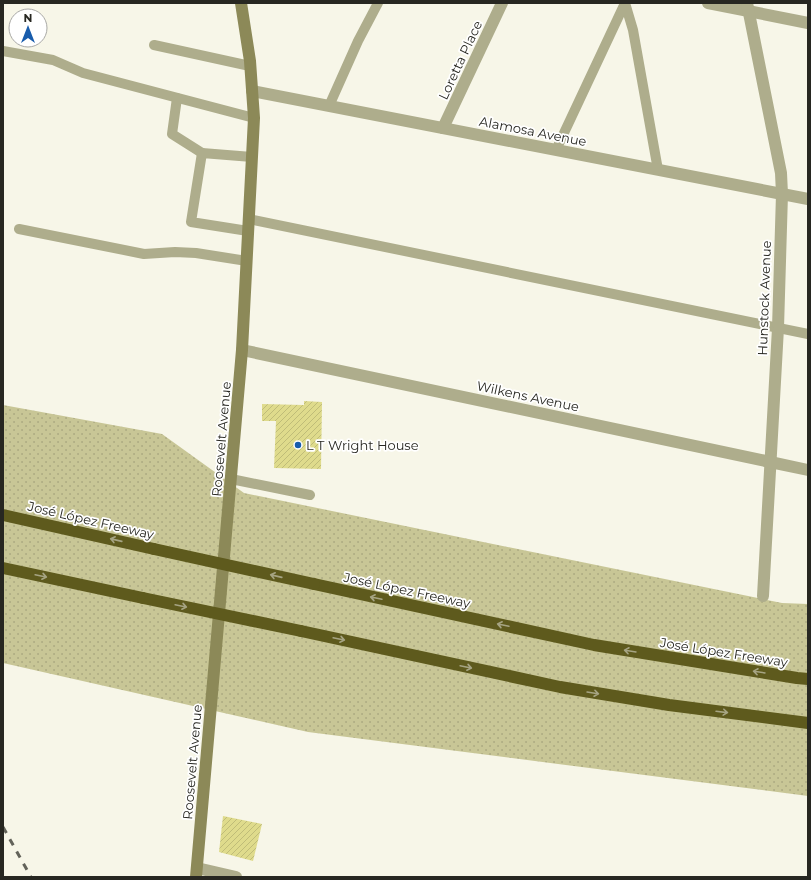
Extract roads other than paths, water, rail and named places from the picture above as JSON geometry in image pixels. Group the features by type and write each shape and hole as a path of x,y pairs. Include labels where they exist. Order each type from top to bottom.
{"highway":[{"name":"José López Freeway","path":"3,515 594,645 804,678"},
{"path":"3,568 560,687 669,705 808,723"}],"main road":[{"name":"Roosevelt Avenue","path":"197,873 242,350 247,261 254,118 250,66 241,3"}],"street":[{"name":"Loretta Place","path":"443,128 502,3"},
{"path":"708,3 747,7 808,23"},
{"name":"Hunstock Avenue","path":"747,7 781,173 782,194 778,328 763,596"},
{"name":"Alamosa Avenue","path":"252,91 808,199"},
{"name":"Wilkens Avenue","path":"242,350 808,470"},
{"path":"197,873 236,877"}],"lane":[{"path":"328,106 358,41 378,3"},
{"path":"556,150 625,3"},
{"path":"625,3 633,30 658,170"},
{"path":"154,45 250,66"},
{"path":"3,51 53,60 83,73 254,118"},
{"path":"177,98 172,134 202,153 252,157"},
{"path":"202,153 191,222 248,225 808,334"},
{"path":"19,229 144,254 196,252 247,261"},
{"path":"231,479 310,494"}],"railway":[{"path":"3,827 31,877"}],"place":[{"name":"L T Wright House","path":"298,445"}]}
